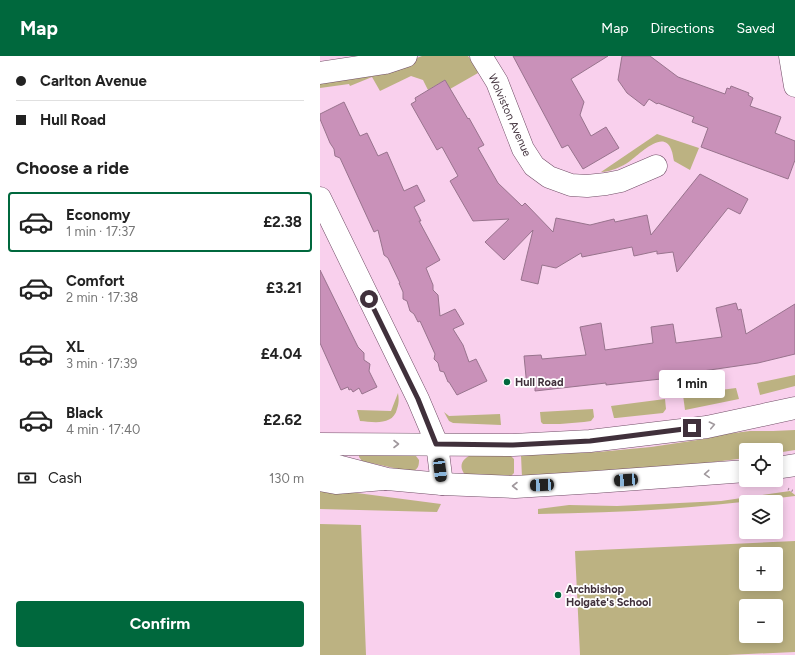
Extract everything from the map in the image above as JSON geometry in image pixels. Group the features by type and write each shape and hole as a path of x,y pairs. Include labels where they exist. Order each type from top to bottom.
{"main road":[{"path":"320,73 385,63 406,56"},
{"name":"Wolviston Avenue","path":"481,56 497,82 523,150 534,166 549,177 571,185 587,186 621,181 656,166"},
{"path":"790,56 795,86"},
{"path":"320,198 418,399 436,444 442,484"},
{"path":"320,444 513,445 590,441 707,426 795,408"},
{"path":"320,462 387,479 442,484 515,486 739,471"},
{"path":"783,467 795,465"},
{"path":"320,480 336,483 387,479"}],"shaded area":[{"path":"422,56 468,56 478,73 450,89 445,80 428,90 423,80 411,76 380,91 372,77 350,86 349,84 320,88 320,84 372,73"},
{"path":"657,134 699,148 690,170 674,161 671,149 667,144 657,142 620,167 601,172"},
{"path":"795,375 795,386 760,395 757,383"},
{"path":"736,388 739,399 685,410 683,395"},
{"path":"398,393 398,407 395,414 387,421 360,421 357,410 391,411"},
{"path":"665,399 666,409 663,413 614,418 611,406"},
{"path":"593,409 594,417 591,421 560,424 543,424 541,422 540,412"},
{"path":"444,412 449,416 500,414 501,425 453,423 449,421"},
{"path":"795,430 795,450 783,452 783,443 739,443 739,459 666,468 522,478 521,455 598,452 651,447 726,434 750,431"},
{"path":"359,454 412,454 419,460 419,464 418,467 412,472 362,461"},
{"path":"473,454 509,454 514,459 514,473 509,478 465,475 462,468 463,462 467,457"},
{"path":"320,488 441,504 437,512 320,509"},
{"path":"790,491 795,496 783,497 783,495 762,495"},
{"path":"739,498 739,502 667,509 538,514 538,509 569,505 617,506 721,501"},
{"path":"320,524 361,525 366,655 320,655"},
{"path":"795,541 795,652 727,655 580,655 575,551"}],"building":[{"path":"513,56 608,56 571,79 584,102 580,115 591,136 606,127 619,148 583,169 568,145 562,148"},
{"path":"622,56 650,56 678,77 725,94 727,88 730,89 731,86 749,93 748,95 753,98 750,106 781,117 775,133 795,141 795,160 788,179 701,147 708,128 692,122 694,117 658,103 657,104 649,99 644,106 627,93 618,80"},
{"path":"445,80 484,145 478,148 498,183 522,206 525,203 553,232 556,218 590,225 614,219 615,222 647,215 651,235 700,174 748,199 740,214 728,208 677,272 673,252 657,254 657,251 634,256 632,247 582,257 581,253 556,268 542,265 538,284 521,280 533,230 504,260 485,242 509,219 473,221 450,181 458,176 442,147 437,150 411,104 416,101 415,98"},
{"path":"344,102 360,136 367,133 378,156 387,152 404,191 417,185 425,201 414,207 421,221 419,221 440,260 426,268 433,285 433,290 438,295 440,316 455,309 464,324 453,329 463,345 469,362 476,359 487,381 457,395 448,382 444,372 440,371 438,363 434,359 435,354 420,321 418,322 414,314 410,311 407,301 403,299 403,292 400,283 388,258 384,255 378,230 374,232 340,158 335,156 334,149 320,119 320,114"},
{"path":"320,270 358,347 364,353 364,360 370,364 369,371 377,387 362,394 359,388 353,392 351,389 349,390 348,387 341,390 320,343"},
{"path":"736,303 738,310 741,309 746,334 795,304 795,354 758,363 661,377 661,379 606,385 606,383 535,391 535,386 527,387 524,356 541,355 542,359 586,355 580,327 601,323 605,350 653,343 651,327 673,324 676,343 722,337 716,308"}],"place":[{"name":"Hull Road","path":"507,382"},
{"name":"Archbishop Holgate's School","path":"558,595"}],"route":[{"path":"369,299 418,399 436,444 513,445 590,441 692,428"}]}
